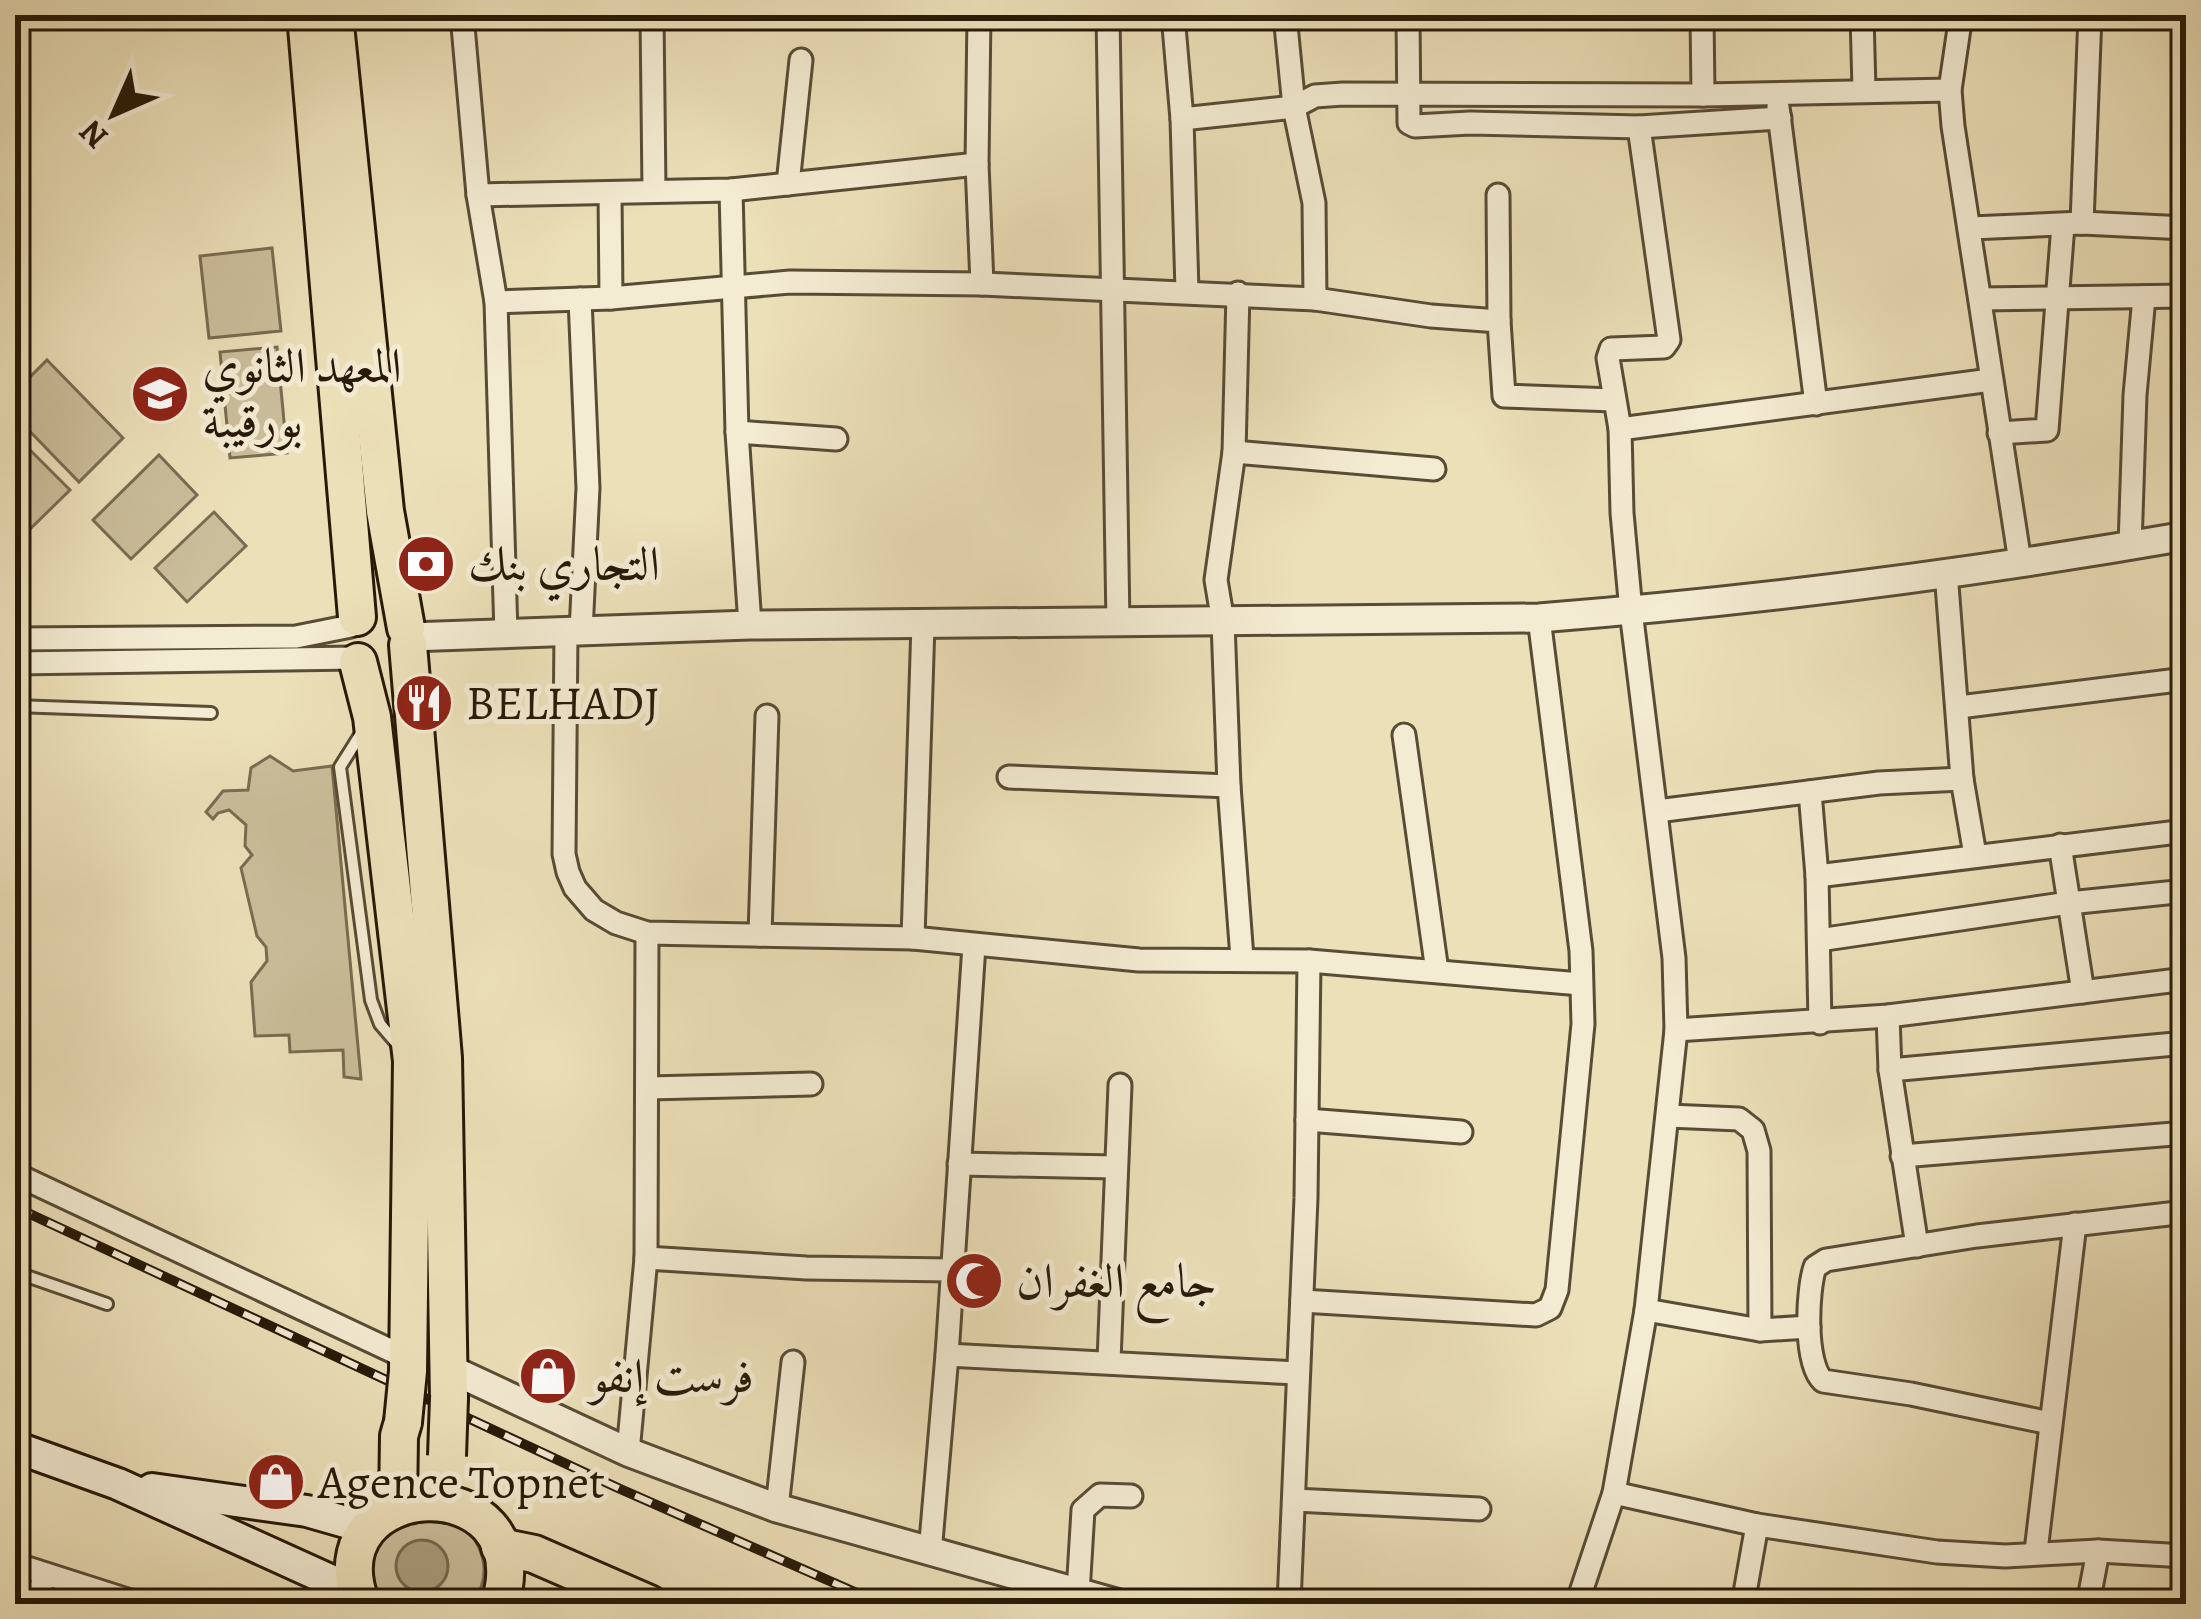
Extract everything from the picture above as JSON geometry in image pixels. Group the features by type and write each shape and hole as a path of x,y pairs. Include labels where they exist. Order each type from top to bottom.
{"main road":[{"path":"15,1447 118,1484 359,1598 358,1553 384,1518 403,1422 408,1365 412,1061 372,717 355,641 306,15"},
{"path":"334,15 385,512 408,637 442,1058 447,1456 453,1504"},
{"path":"375,609 394,613 408,637 400,662 383,670 355,641 375,609"},
{"path":"118,1484 384,1518 425,1500 453,1504 472,1513 500,1547 505,1576 500,1604"},
{"path":"500,1547 534,1554 649,1604"}],"street":[{"path":"462,15 478,195 496,302 506,634"},
{"path":"652,15 654,191"},
{"path":"979,15 977,164 982,284"},
{"path":"1108,15 1118,624"},
{"path":"1173,15 1182,118 1187,291"},
{"path":"1285,15 1294,107 1312,186 1315,299"},
{"path":"1408,15 1409,123 1415,126 1639,127 1780,118"},
{"path":"1702,15 1703,95"},
{"path":"1862,15 1864,90"},
{"path":"1961,15 1950,90 2020,562"},
{"path":"1999,433 2048,430 2090,15"},
{"path":"788,184 801,60"},
{"path":"1182,118 1294,107 1316,96 1409,92 1703,95 1950,90"},
{"path":"1777,94 1816,404"},
{"path":"1577,1604 1614,1493 1646,1310 1676,1030 1674,958 1631,610 1620,429 1608,358 1611,349 1664,347 1669,340 1639,127"},
{"path":"478,195 731,190 977,164"},
{"path":"731,190 737,432 750,626"},
{"path":"610,193 610,298"},
{"path":"1498,195 1504,396 1614,400"},
{"path":"1971,228 2072,224 2186,228"},
{"path":"496,302 610,298 790,282 982,284 1238,293 1499,321"},
{"path":"1238,293 1234,452 1216,580 1223,622 1242,958"},
{"path":"1982,299 2186,296"},
{"path":"2130,546 2144,297"},
{"path":"580,299 588,488 573,631 564,854 582,899 594,910 647,933 913,938 1139,960 1309,961 1581,984"},
{"path":"1620,429 1991,380"},
{"path":"737,432 836,439"},
{"path":"1234,452 1434,469"},
{"path":"408,637 750,626 1539,618 1946,572 2186,536"},
{"path":"1946,572 1962,779 1975,855"},
{"path":"1302,1301 1536,1315 1550,1308 1557,1290 1583,1024 1581,951 1539,618"},
{"path":"913,938 923,624"},
{"path":"15,639 296,637 355,641"},
{"path":"15,663 355,641"},
{"path":"1959,707 2186,679"},
{"path":"760,935 767,716"},
{"path":"1403,735 1437,971"},
{"path":"1010,777 1229,786"},
{"path":"1657,811 1879,783 1962,779"},
{"path":"1810,792 1820,1023"},
{"path":"1817,876 2186,831"},
{"path":"2060,844 2084,992"},
{"path":"1819,940 2186,891"},
{"path":"628,1452 646,1258 647,933"},
{"path":"930,1553 974,945"},
{"path":"1289,1604 1309,961"},
{"path":"1676,1030 1820,1023 2186,979"},
{"path":"1888,1016 1890,1070 1917,1246"},
{"path":"1890,1070 2186,1043"},
{"path":"648,1088 811,1084"},
{"path":"1109,1361 1120,1085"},
{"path":"1667,1116 1738,1119 1754,1130 1759,1151 1760,1330"},
{"path":"1306,1120 1460,1132"},
{"path":"1902,1156 2186,1132"},
{"path":"959,1164 1115,1167"},
{"path":"15,1174 408,1365"},
{"path":"2050,1423 1930,1397 1823,1381 1814,1369 1809,1327 1815,1267 1826,1261 1917,1246 2186,1212"},
{"path":"2036,1551 2075,1224"},
{"path":"646,1258 806,1268 951,1270"},
{"path":"1646,1310 1760,1330 1809,1327"},
{"path":"947,1355 1297,1372"},
{"path":"777,1508 793,1363"},
{"path":"449,1384 777,1508 1119,1604"},
{"path":"1614,1493 1757,1525 1936,1552 2186,1556"},
{"path":"1078,1593 1082,1510 1100,1495 1131,1496"},
{"path":"1294,1500 1479,1509"},
{"path":"1744,1604 1757,1525"},
{"path":"2088,1604 2098,1551"},
{"path":"15,1564 140,1604"},
{"path":"37,1604 44,1574"},
{"path":"2180,1604 2186,1580"}],"lane":[{"path":"15,706 211,713"},
{"path":"15,1272 107,1304"}],"shaded area":[{"path":"272,248 281,331 209,338 200,256"},
{"path":"277,347 287,453 230,458 220,352"},
{"path":"47,360 123,438 79,482 15,416 15,392"},
{"path":"15,435 70,490 25,534 15,524"},
{"path":"159,455 197,495 131,559 93,520"},
{"path":"214,512 246,546 187,602 155,568"},
{"path":"270,756 293,771 332,766 361,1079 344,1077 343,1050 290,1052 289,1035 255,1036 251,982 267,961 241,868 252,855 245,846 246,825 229,810 213,819 206,812 223,791 248,790 251,768"},
{"path":"460,1517 483,1559 483,1580 473,1604 374,1604 363,1553 384,1520"},
{"path":"422,1540 441,1547 448,1566 441,1585 422,1592 403,1585 396,1566 403,1547"}],"railway":[{"path":"15,1207 618,1488 882,1604"}],"place":[{"name":"المعهد الثانوي بورقيبة","path":"160,394"},
{"name":"التجاري بنك","path":"426,564"},
{"name":"BELHADJ","path":"424,703"},
{"name":"جامع الغفران","path":"974,1281"},
{"name":"فرست إنفو","path":"548,1376"},
{"name":"Agence Topnet","path":"276,1482"}]}
